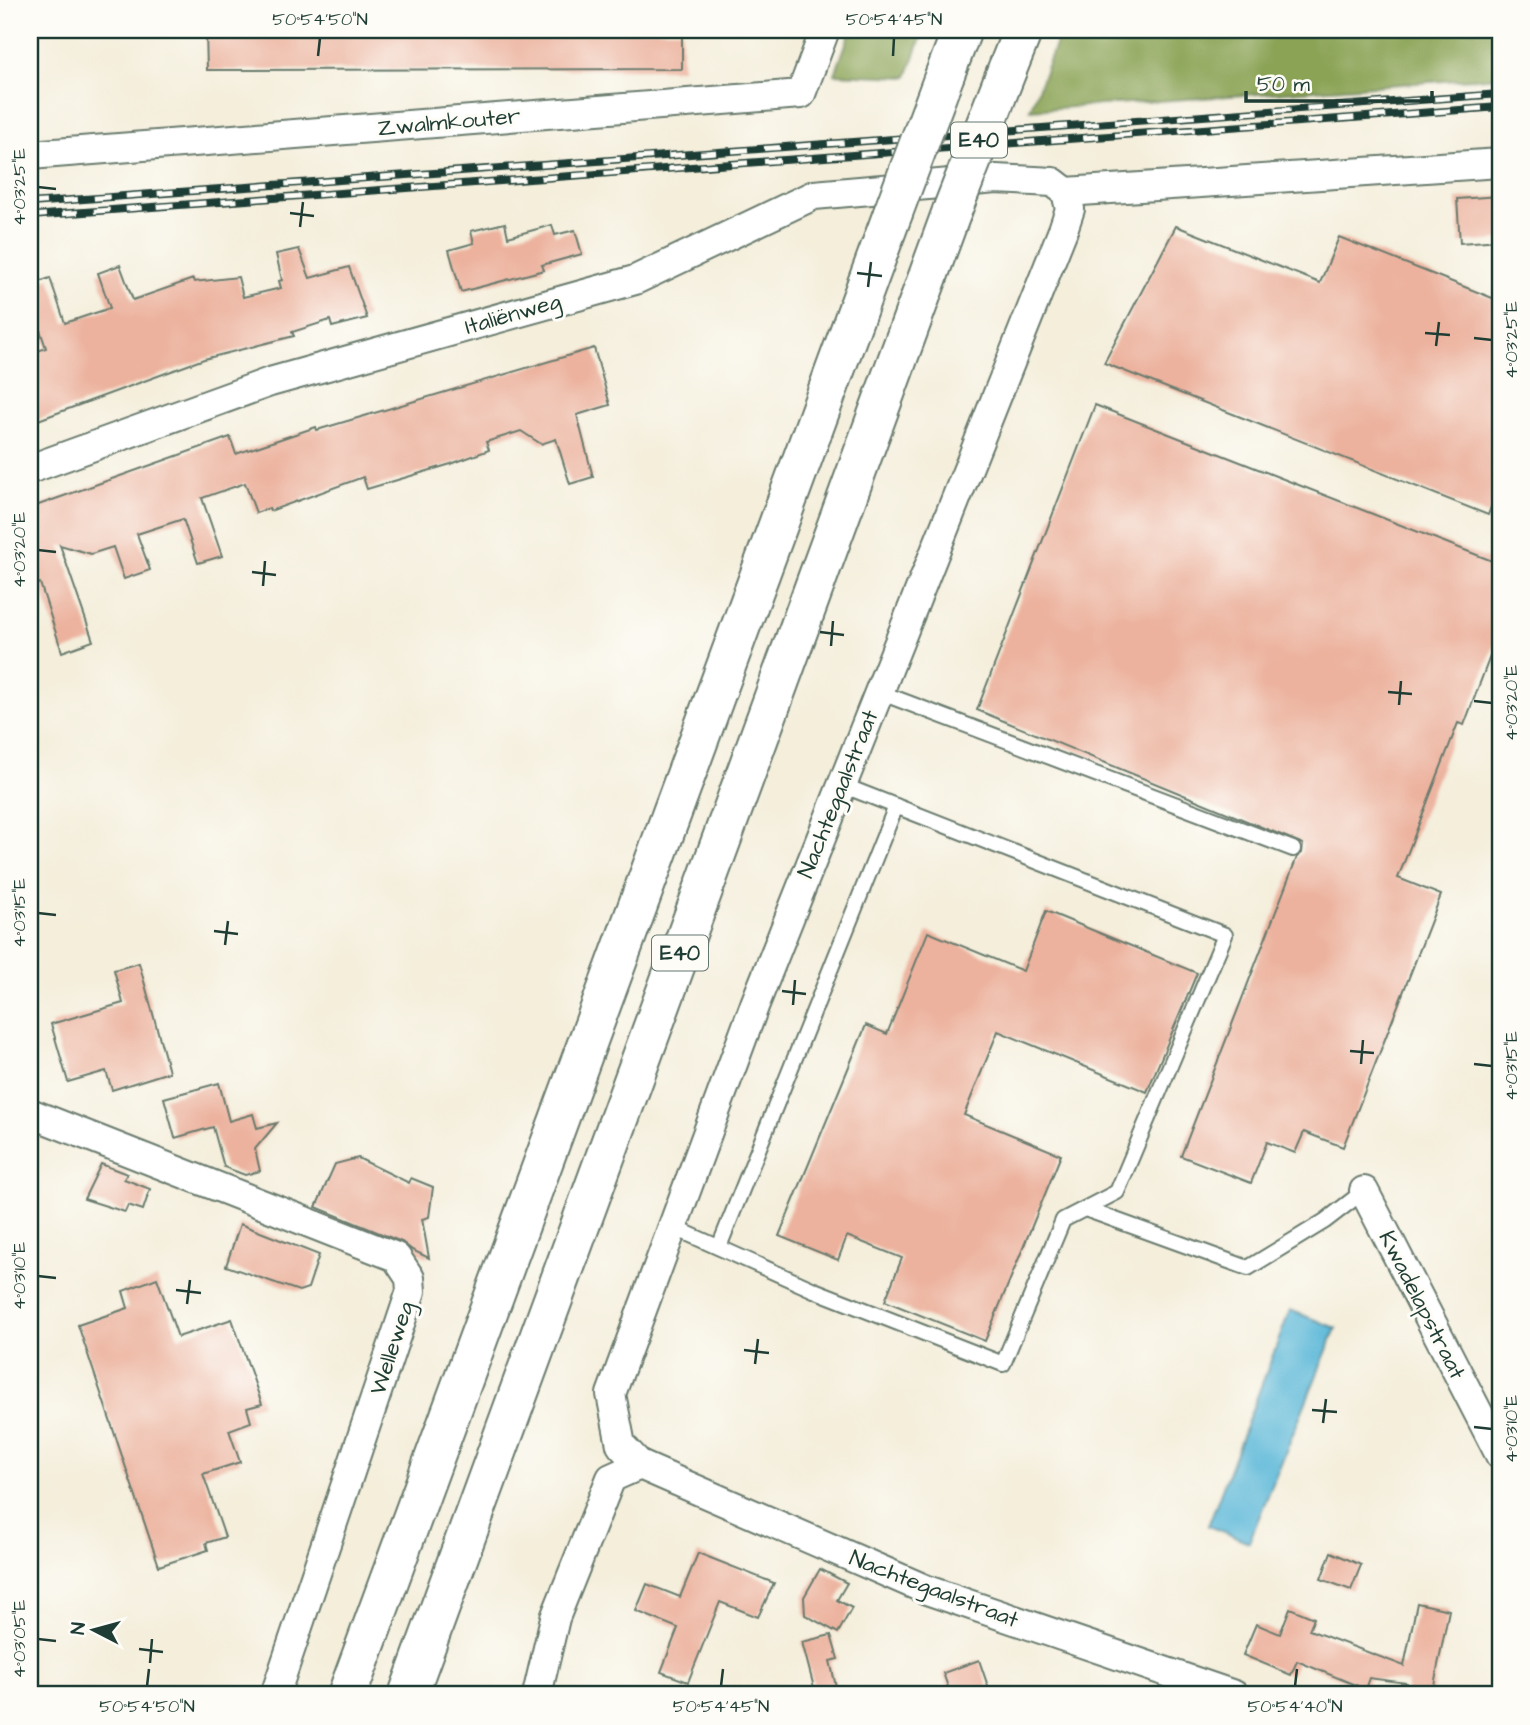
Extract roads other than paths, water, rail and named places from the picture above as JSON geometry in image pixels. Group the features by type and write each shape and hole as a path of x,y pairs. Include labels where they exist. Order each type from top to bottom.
{"highway":[{"name":"E40","path":"346,1695 962,30"},
{"name":"E40","path":"408,1695 952,211 1023,30"}],"street":[{"name":"Zwalmkouter","path":"30,155 800,94 825,30"},
{"path":"1066,192 1500,163"},
{"name":"Italiënweg","path":"30,469 270,382 635,280 814,195 996,179 1053,182 1066,192"},
{"name":"Nachtegaalstraat","path":"1066,192 1070,209 1063,230 755,1004 611,1394 621,1445 640,1465 927,1590 1234,1695"},
{"name":"Welleweg","path":"30,1113 396,1257 410,1278 411,1291 275,1695"},
{"name":"Kwadelapstraat","path":"1364,1191 1500,1455"},
{"path":"537,1695 555,1618 611,1478 640,1465"}],"lane":[{"path":"879,692 1293,849"},
{"path":"673,1227 814,1290 1003,1364 1063,1220 1117,1192 1225,935 842,785"},
{"path":"719,1247 896,806"},
{"path":"1085,1209 1248,1268 1325,1221 1364,1191"}],"water":[{"path":"1290,1310 1336,1328 1249,1542 1208,1526"}],"railway":[{"path":"30,203 1500,94"},
{"path":"30,216 1500,107"}]}
